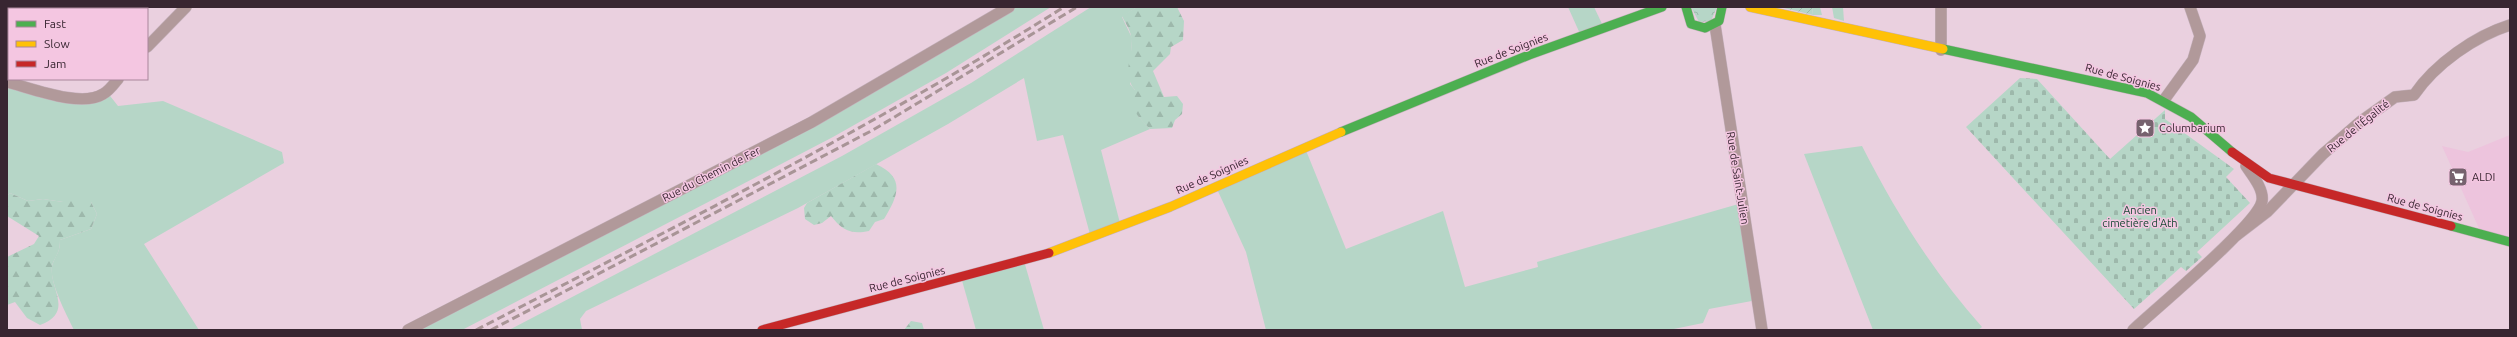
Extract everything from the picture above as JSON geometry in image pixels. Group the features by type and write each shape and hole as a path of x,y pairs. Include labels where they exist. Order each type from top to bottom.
{"street":[{"path":"148,46 186,7"},
{"name":"Rue du Chemin de Fer","path":"408,330 812,122 1009,7"},
{"path":"1681,9 1691,24 1697,28 1703,29 1715,25 1721,17 1722,7"},
{"name":"Rue de Soignies","path":"1750,7 1941,50 2114,84 2147,93 2164,100 2198,122 2244,164 2269,178 2510,242"},
{"path":"1941,7 1941,50"},
{"path":"2164,100 2193,60 2200,36 2190,7"},
{"name":"Rue de Soignies","path":"762,330 1024,261 1091,238 1170,207 1411,102 1529,55 1661,8 1681,9"},
{"name":"Rue de Saint-Julien","path":"1715,25 1762,330"},
{"name":"Rue de l'Égalité","path":"2133,330 2237,235 2272,207 2291,185 2323,154 2373,112 2395,97 2414,95 2430,76 2455,56 2491,31 2510,25"},
{"path":"7,82 74,99 86,99 103,95 117,80"},
{"name":"Rue de l'Égalité","path":"2237,235 2257,213 2262,200 2259,187 2244,164"}],"shaded area":[{"path":"2510,135 2510,242 2482,235 2442,146 2468,152"}],"green space":[{"path":"62,7 113,7 111,8"},
{"path":"1009,7 1051,7 946,73 833,137 462,330 408,330 647,207"},
{"path":"1091,7 1137,7 1122,17 1132,38 1130,84 1135,90 1138,116 1150,129 1101,150 1121,227 1091,238 1063,135 1037,141 1024,78 948,124 798,208 586,311 580,319 582,330 509,330 842,156 971,83"},
{"path":"1137,7 1177,7 1184,21 1183,40 1171,47 1170,54 1153,71 1164,97 1177,96 1183,104 1182,114 1175,120 1172,128 1150,129 1136,112 1134,104 1135,90 1131,83 1128,70 1132,43 1131,36 1129,28 1122,16"},
{"path":"1568,7 1594,7 1604,28 1581,36"},
{"path":"1691,7 1717,7 1711,21 1699,22"},
{"path":"1780,7 1812,7 1813,15"},
{"path":"1812,7 1820,7 1822,15 1813,15"},
{"path":"1832,7 1843,7 1844,21 1834,18"},
{"name":"Ancien cimetière d'Ath","path":"2020,78 2037,79 2110,159 2165,110 2165,119 2234,169 2226,177 2250,203 2197,252 2202,257 2186,271 2181,267 2134,309 1966,127"},
{"path":"7,82 74,99 107,92 118,106 163,101 282,152 284,163 144,244 199,330 74,330 53,281 52,266 60,245 60,240 91,229 97,214 91,202 63,202 43,199 28,201 10,193 7,196"},
{"path":"1862,146 1888,194 1931,263 1982,327 1978,330 1873,330 1804,154"},
{"path":"1305,148 1346,249 1443,211 1465,287 1538,267 1537,262 1742,203 1757,300 1709,309 1703,323 1669,330 1266,330 1246,252 1216,187"},
{"path":"876,164 886,169 892,175 895,181 896,195 884,219 875,222 869,231 852,232 839,225 831,216 822,223 814,225 805,219 804,208 807,203"},
{"path":"10,193 28,201 43,199 63,202 76,197 91,202 97,214 91,229 60,240 59,249 52,266 52,275 58,299 58,307 56,314 50,320 40,325 27,318 15,302 7,305 7,257 34,244 39,236 7,216 7,196"},
{"path":"1024,261 1044,330 976,330 961,277"},
{"path":"911,321 922,323 924,330 904,330"}],"railway":[{"path":"476,330 700,214 847,134 993,51 1064,7"},
{"path":"491,330 873,130 1077,7"}],"traffic: fast":[{"path":"1341,132 1529,55 1662,7"},
{"path":"1686,7 1691,24 1705,28 1719,21 1722,7"},
{"path":"1943,49 2147,93 2191,117 2232,152"},
{"path":"2451,226 2510,242"}],"traffic: slow":[{"path":"1750,7 1943,49"},
{"path":"1049,253 1170,207 1341,132"}],"traffic: jam":[{"path":"2232,152 2269,178 2451,226"},
{"path":"762,330 1049,253"}],"place":[{"name":"Columbarium","path":"2145,128"},
{"name":"ALDI","path":"2458,177"}]}
